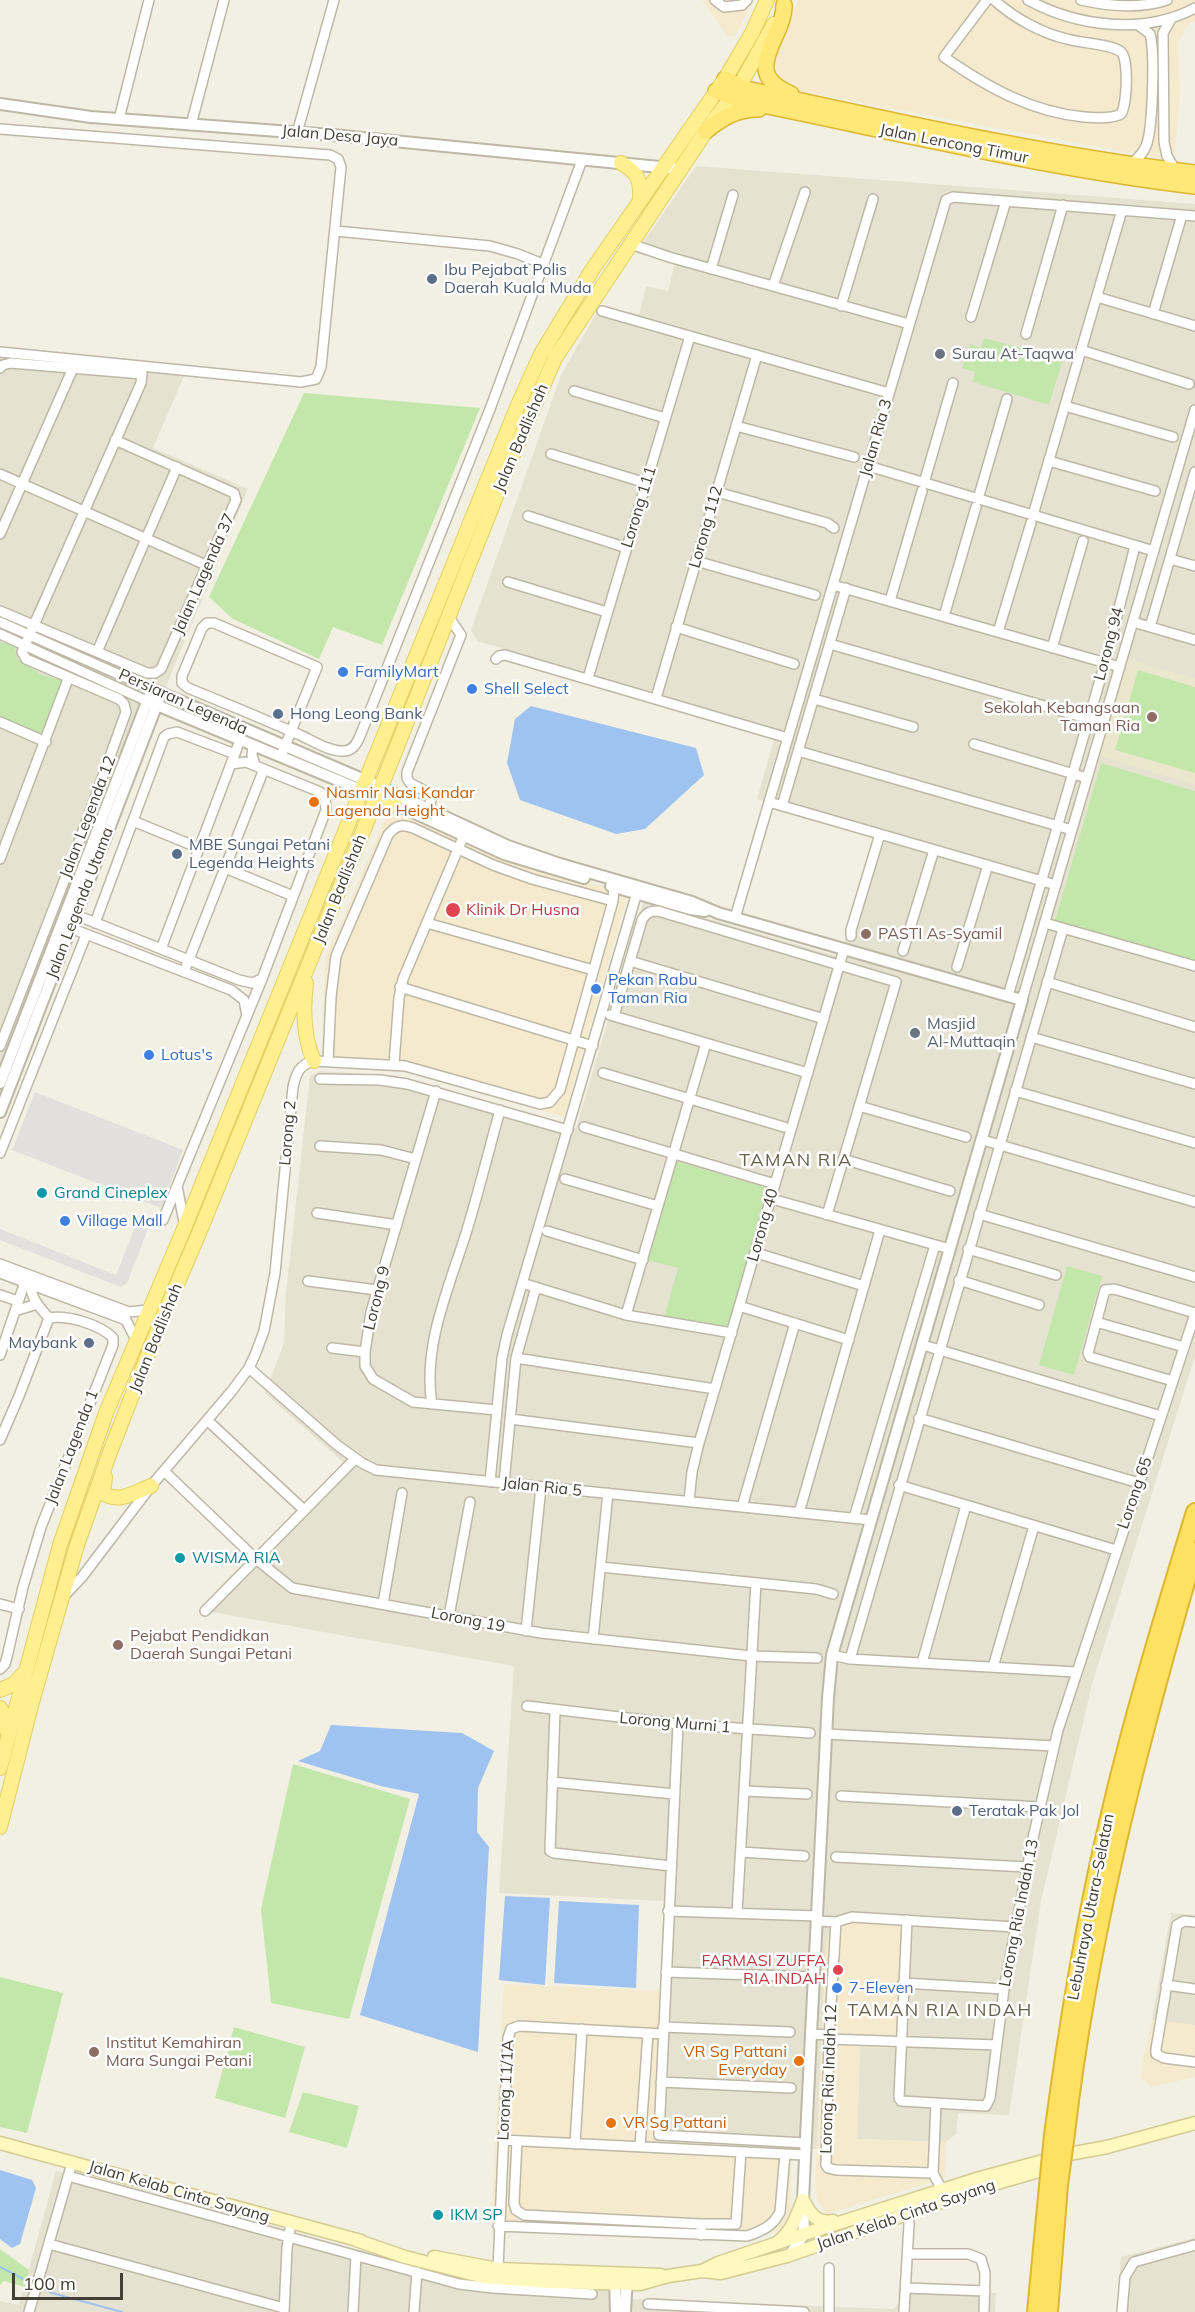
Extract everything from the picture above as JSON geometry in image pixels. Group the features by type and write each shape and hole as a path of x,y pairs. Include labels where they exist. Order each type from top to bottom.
{"highway":[{"path":"785,3 784,13 767,56 768,73 775,85 782,90 822,111"},
{"name":"Jalan Lencong Timur","path":"728,89 1076,167 1195,186"},
{"path":"706,131 730,113 747,109 822,111"},
{"name":"Jalan Lencong Timur","path":"822,111 1195,173"},
{"name":"Lebuhraya Utara–Selatan","path":"1036,2312 1054,2186 1071,2008 1106,1828 1151,1656 1195,1512"},
{"name":"Lebuhraya Utara–Selatan","path":"1059,2134 1111,1867 1140,1745 1195,1551"},
{"name":"Lebuhraya Utara–Selatan","path":"1049,2312 1054,2186"}],"main road":[{"name":"Jalan Badlishah","path":"0,1827 31,1706 77,1545 110,1452 160,1324 309,966 508,466 555,358 706,131 728,89 767,0"},
{"name":"Jalan Badlishah","path":"0,1768 16,1702 65,1529 103,1423 364,786 494,461 541,354 592,270 663,167 728,89 785,3"},
{"path":"621,163 633,170 640,180 640,201"},
{"path":"371,811 395,804"},
{"path":"309,966 305,990 307,1040 321,1061"},
{"path":"110,1452 102,1488 106,1495 111,1498 125,1497 148,1489"},
{"path":"0,1692 14,1684 25,1671"},
{"path":"0,1708 6,1719 8,1736"},
{"name":"Jalan Kelab Cinta Sayang","path":"702,2271 721,2273 790,2255 907,2208 942,2190 1195,2122"},
{"name":"Jalan Kelab Cinta Sayang","path":"0,2143 356,2240 473,2266 621,2278 640,2284 668,2276 702,2271 749,2252 804,2234 987,2186 1096,2153 1107,2147"},
{"path":"803,2200 813,2217 819,2221 847,2221"},
{"path":"774,2245 789,2233 803,2200"},
{"name":"Jalan Kelab Cinta Sayang","path":"356,2240 405,2257 484,2277 621,2278"}],"street":[{"path":"119,119 149,0"},
{"path":"297,133 334,0"},
{"path":"715,0 724,7 742,5 747,0"},
{"path":"993,0 1014,15 1044,31 1064,39 1114,48 1122,53 1125,60 1126,103 1121,114 1116,117 1081,117 1024,103 996,91 944,57 993,0"},
{"path":"1028,0 1049,10 1080,19 1138,25 1171,19 1195,8"},
{"path":"1082,0 1143,5 1167,0"},
{"path":"191,125 222,6"},
{"path":"1171,19 1163,33 1164,142 1167,156 1176,171"},
{"path":"1131,164 1142,154 1148,142 1152,79 1150,34 1138,25"},
{"name":"Jalan Desa Jaya","path":"0,104 119,119 479,148 680,169"},
{"path":"0,129 330,155 338,159 340,167 336,231 321,367 319,375 312,381 279,380 0,352"},
{"path":"283,752 291,731 317,667 214,623 207,623 202,628 181,680 188,688 291,731 335,750 350,750 357,743 545,265 582,160"},
{"path":"773,286 805,192"},
{"path":"711,268 734,195"},
{"name":"Jalan Ria 3","path":"735,918 946,200 953,197 1195,216"},
{"path":"841,306 873,199"},
{"path":"971,317 1006,201"},
{"path":"1026,334 1063,206"},
{"path":"998,632 1122,210"},
{"path":"1153,314 1182,214"},
{"path":"336,231 490,246 545,265"},
{"path":"631,244 909,324"},
{"path":"1097,297 1195,326"},
{"path":"602,311 889,393"},
{"name":"Lorong 111","path":"588,678 690,336"},
{"path":"1081,350 1190,384"},
{"name":"Lorong 112","path":"656,698 757,355"},
{"path":"0,368 11,363 142,374 141,382 25,645"},
{"path":"0,534 73,368"},
{"path":"890,601 953,383"},
{"path":"574,391 665,418"},
{"path":"944,616 1007,399"},
{"path":"1065,406 1173,437"},
{"path":"790,2255 804,2234 805,2155 832,1655 1194,414"},
{"path":"736,426 854,458"},
{"name":"Jalan Lagenda 37","path":"97,652 147,673 155,673 166,661 236,500 234,493 115,440"},
{"path":"552,454 646,483"},
{"path":"1049,461 1155,490"},
{"path":"867,466 923,487 977,503 1154,551"},
{"path":"0,611 97,652 177,467"},
{"path":"1150,627 1192,490 1195,472"},
{"path":"0,474 208,566"},
{"path":"717,492 827,523 834,528"},
{"path":"528,516 627,548"},
{"path":"1052,648 1083,541"},
{"name":"Lorong 94","path":"1008,996 1105,663 1135,546"},
{"path":"1170,559 1195,566"},
{"path":"696,561 815,595"},
{"path":"508,582 607,612"},
{"path":"833,585 1120,667"},
{"path":"782,806 846,588"},
{"path":"428,808 434,795 410,783 407,772 461,635 449,617"},
{"name":"Persiaran Legenda","path":"0,622 157,691 283,752 379,792"},
{"path":"1133,622 1195,640"},
{"path":"676,627 794,664"},
{"name":"Persiaran Legenda","path":"0,634 240,740 283,752"},
{"path":"830,644 1103,723"},
{"name":"Jalan Legenda 12","path":"0,1046 75,853 126,712 124,704 119,699 26,659 22,654 25,645"},
{"path":"496,659 498,656 505,655 788,738"},
{"path":"0,859 68,679"},
{"name":"Jalan Legenda Utama","path":"0,1083 66,926 157,691"},
{"path":"814,699 913,727"},
{"path":"0,722 46,742"},
{"path":"94,923 163,740 168,734 177,732 233,759 320,792 325,797 326,810 262,979 163,1220"},
{"path":"161,949 240,740"},
{"path":"974,744 1087,778"},
{"path":"184,972 225,868 259,767 252,755 253,745"},
{"path":"798,751 1072,830"},
{"path":"379,792 395,804 520,859 614,887 638,890"},
{"path":"379,792 428,808 490,839 524,852 690,909 718,913 1022,1000"},
{"path":"769,802 1056,885"},
{"path":"133,821 199,848"},
{"path":"613,902 532,879 458,850 429,834 404,825 397,826 388,835 336,956 321,1061 394,1064 545,1104 555,1098 560,1090 613,902 614,887"},
{"path":"851,936 880,834"},
{"path":"394,1064 400,987 464,835"},
{"path":"903,951 934,850"},
{"path":"75,853 92,860"},
{"path":"957,967 988,865"},
{"path":"225,868 293,896"},
{"path":"490,1482 503,1348 638,890"},
{"path":"614,1016 642,920 646,914 658,911 896,982 827,1215"},
{"path":"71,913 248,983 262,979"},
{"path":"427,923 592,970"},
{"path":"1045,923 1195,966"},
{"path":"66,926 239,995 244,1000 247,1016"},
{"name":"Jalan Legenda Utama","path":"0,1112 50,982 66,926"},
{"path":"850,1659 1063,929"},
{"path":"0,1153 86,935"},
{"name":"Lorong 40","path":"689,1502 692,1472 699,1443 844,949"},
{"path":"630,961 824,1018"},
{"path":"50,982 57,1004"},
{"path":"1047,982 1195,1026"},
{"path":"400,987 592,1046"},
{"path":"602,1013 808,1072"},
{"path":"1031,1037 1195,1084"},
{"path":"626,1315 706,1043"},
{"name":"Lorong 2","path":"63,1597 82,1577 148,1489 249,1368 264,1331 275,1273 293,1087 300,1068 306,1063 321,1061"},
{"path":"603,1073 784,1127"},
{"path":"320,1079 387,1081 436,1091 568,1130"},
{"name":"Lorong 9","path":"436,1091 377,1290 369,1322 365,1352 366,1371 373,1378 413,1402 497,1410"},
{"path":"1015,1091 1195,1143"},
{"path":"859,1106 966,1137"},
{"path":"432,1404 431,1371 437,1328 500,1110"},
{"path":"584,1128 775,1184"},
{"path":"983,1140 1195,1202"},
{"path":"320,1146 381,1150 416,1159"},
{"path":"843,1160 950,1191"},
{"path":"565,1179 658,1206"},
{"path":"177,1184 184,1215 183,1231"},
{"path":"779,1201 950,1250"},
{"path":"317,1213 397,1225"},
{"path":"979,1214 1195,1276"},
{"path":"799,1513 880,1230"},
{"path":"547,1231 643,1260"},
{"path":"854,1518 934,1245"},
{"path":"968,1249 1056,1275"},
{"path":"763,1255 864,1286"},
{"path":"0,1264 29,1281 126,1320 136,1340"},
{"path":"0,1273 129,1312 148,1310"},
{"path":"0,1440 49,1318 37,1304 29,1281"},
{"path":"0,1355 17,1306 29,1281"},
{"path":"308,1281 377,1290"},
{"path":"959,1281 1039,1305"},
{"path":"522,1283 626,1315 732,1333"},
{"path":"504,1483 516,1358 536,1287"},
{"path":"1173,1381 1090,1357 1088,1353 1105,1290 1107,1288 1195,1314"},
{"path":"0,1295 17,1306 37,1304"},
{"path":"740,1306 849,1340"},
{"name":"Lorong 65","path":"1076,1672 1195,1314"},
{"name":"Jalan Lagenda 1","path":"0,1669 5,1664 41,1527 113,1345 113,1338 108,1333 70,1318 49,1318"},
{"path":"1096,1322 1184,1347"},
{"path":"742,1507 795,1323"},
{"path":"923,1345 1161,1416"},
{"path":"332,1348 365,1352"},
{"path":"516,1358 715,1389"},
{"name":"Jalan Ria 5","path":"249,1368 355,1459 369,1467 384,1471 871,1520"},
{"path":"919,1418 1138,1483"},
{"path":"510,1419 699,1443"},
{"path":"207,1420 304,1510"},
{"path":"205,1611 355,1459"},
{"name":"Lorong 19","path":"164,1471 256,1559 292,1588 526,1631 751,1656 817,1658"},
{"path":"899,1485 1116,1550"},
{"path":"526,1631 541,1487"},
{"path":"382,1604 402,1493"},
{"path":"593,1639 608,1493"},
{"path":"449,1616 470,1502"},
{"path":"922,1663 966,1505"},
{"path":"993,1667 1034,1526"},
{"path":"600,1567 816,1589 833,1594"},
{"path":"756,1583 747,1730 810,1733"},
{"path":"0,1604 19,1609"},
{"path":"832,1655 850,1659 1076,1672"},
{"name":"Lorong Ria Indah 13","path":"907,1920 899,2098 901,2101 982,2106 987,2104 1015,1927 1054,1746 1076,1672"},
{"path":"0,1692 16,1702"},
{"path":"0,1702 16,1702 31,1706"},
{"name":"Lorong Murni 1","path":"527,1706 555,1711 747,1730 737,1912"},
{"path":"555,1711 550,1851 670,1866"},
{"path":"678,1724 658,2132 662,2137 806,2143"},
{"path":"826,1734 1054,1746"},
{"path":"552,1782 674,1794"},
{"path":"745,1791 807,1794"},
{"path":"841,1796 1040,1807"},
{"path":"741,1852 804,1856"},
{"path":"836,1857 1028,1867"},
{"path":"668,1911 737,1912 817,1918 836,1922 852,1917 1015,1927"},
{"name":"Lorong Ria Indah 12","path":"836,1922 825,2160 828,2168 933,2173"},
{"path":"1195,1922 1179,1923 1166,1985 1156,2054 1161,2058 1195,2062"},
{"path":"666,1972 814,1977"},
{"path":"903,1983 1004,1989"},
{"path":"1166,1985 1195,1989"},
{"name":"Lorong 11/1A","path":"498,2269 498,2226 508,2038 511,2029 519,2026 648,2032 663,2030 789,2032"},
{"path":"575,2144 582,2029"},
{"path":"640,2147 648,2032"},
{"path":"811,2038 997,2045"},
{"path":"661,2082 790,2088"},
{"path":"936,2103 933,2173 942,2190"},
{"path":"503,2140 805,2155"},
{"path":"518,2141 514,2203 516,2210 524,2215 701,2224 736,2224 741,2152"},
{"path":"498,2226 747,2236 765,2229 777,2219 780,2212 785,2154"},
{"path":"29,2312 72,2162"},
{"path":"68,2176 288,2238 471,2286 592,2294"},
{"path":"904,2312 908,2254 907,2208"},
{"path":"561,2217 561,2229"},
{"path":"49,2244 284,2310 291,2223"},
{"path":"701,2224 701,2235"},
{"path":"804,2234 815,2246"},
{"path":"747,2236 749,2252"},
{"path":"1122,2312 1125,2277 1134,2262 1195,2245"},
{"path":"908,2254 945,2253 976,2256 983,2265 984,2312"},
{"path":"353,2312 356,2256"},
{"path":"829,2268 829,2312"},
{"path":"414,2312 417,2272"},
{"path":"616,2312 621,2278"},
{"path":"621,2278 625,2312"},
{"path":"906,2288 985,2291"},
{"path":"648,2304 804,2312"}],"shaded area":[{"path":"702,0 754,0 735,36 728,37"},
{"path":"799,0 1195,0 1195,21 1186,27 1178,43 1180,94 1174,161 794,90 779,78 775,64 776,54"},
{"path":"696,166 1195,204 1195,1356 1092,1684 1041,1901 1009,2115 958,2113 956,2134 946,2142 857,2139 860,2047 904,2048 826,1944 817,2149 653,2142 664,1901 499,1893 514,1666 201,1610 344,1463 265,1393 284,1343 286,1293 310,1076 320,1071 398,1076 576,1128 644,900 840,957 876,835 757,799 777,729 477,641 471,630 561,375 600,307 639,314 646,286 668,291 675,263 636,253"},
{"path":"0,358 184,376 153,448 248,489 0,1085"},
{"name":"Sekolah Kebangsaan Taman Ria","path":"1126,659 1195,678 1195,785 1097,755"},
{"path":"397,811 519,863 628,894 564,1117 400,1070 321,1066 325,960 387,815"},
{"path":"35,1092 183,1150 161,1208 12,1150"},
{"path":"138,1219 150,1224 127,1283 121,1287 0,1240 0,1229 116,1275"},
{"path":"1171,1913 1195,1915 1195,2025 1152,2020"},
{"name":"TAMAN RIA INDAH","path":"853,1920 909,1922 904,2048 860,2047 857,2139 946,2142 945,2178 826,2214 817,2199 815,2185 826,1944 831,1931"},
{"path":"504,1984 660,1991 653,2141 791,2149 791,2212 780,2229 773,2233 491,2219"},
{"path":"1152,2020 1195,2025 1195,2077 1151,2087 1140,2077"},
{"path":"56,2171 461,2281 600,2287 629,2299 893,2309 899,2303 898,2289 996,2293 995,2312 0,2312 0,2301 19,2305"},
{"path":"1195,2238 1195,2312 1117,2312 1121,2257"}],"green space":[{"path":"984,338 1063,359 1049,405 973,382 975,372 962,368 970,344 981,348"},
{"path":"304,393 480,408 382,645 333,627 319,659 233,619 209,597"},
{"path":"0,642 15,646 17,659 42,675 61,680 61,688 45,732 40,733 0,717"},
{"name":"Sekolah Kebangsaan Taman Ria","path":"1138,670 1195,687 1195,773 1115,750"},
{"path":"1101,763 1195,791 1195,962 1054,924"},
{"path":"676,1161 767,1188 727,1330 664,1318 678,1268 646,1260"},
{"path":"1067,1266 1102,1276 1074,1375 1039,1365"},
{"path":"293,1764 410,1799 349,2019 271,2003 261,1909"},
{"path":"0,1977 63,1993 27,2133 0,2127"},
{"path":"234,2027 305,2047 285,2118 215,2098"},
{"path":"303,2092 359,2106 347,2148 289,2132"},
{"path":"0,2249 29,2270 25,2287 4,2281 0,2285"}],"water":[{"path":"531,706 696,748 704,775 645,829 616,834 520,800 507,763 515,719"},
{"path":"331,1725 462,1733 494,1751 478,1788 477,1832 489,1847 478,2052 360,2015 419,1794 381,1786 298,1761 320,1751"},
{"path":"505,1896 550,1898 545,1985 499,1980"},
{"path":"559,1901 639,1905 636,1988 554,1983"},
{"path":"0,2170 32,2180 36,2188 20,2244 12,2248 0,2239"}],"waterway":[{"path":"0,2267 33,2284"},
{"path":"39,2286 52,2293 122,2312"}],"place":[{"name":"Ibu Pejabat Polis Daerah Kuala Muda","path":"432,279"},
{"name":"Surau At-Taqwa","path":"940,354"},
{"name":"FamilyMart","path":"343,672"},
{"name":"Shell Select","path":"472,689"},
{"name":"Hong Leong Bank","path":"278,714"},
{"name":"Sekolah Kebangsaan Taman Ria","path":"1152,717"},
{"name":"Nasmir Nasi Kandar Lagenda Height","path":"314,802"},
{"name":"MBE Sungai Petani Legenda Heights","path":"177,854"},
{"name":"Klinik Dr Husna","path":"453,910"},
{"name":"PASTI As-Syamil","path":"866,934"},
{"name":"Pekan Rabu Taman Ria","path":"596,989"},
{"name":"Masjid Al-Muttaqin","path":"915,1033"},
{"name":"Lotus's","path":"149,1055"},
{"name":"Grand Cineplex","path":"42,1193"},
{"name":"Village Mall","path":"65,1221"},
{"name":"Maybank","path":"89,1343"},
{"name":"WISMA RIA","path":"180,1558"},
{"name":"Pejabat Pendidkan Daerah Sungai Petani","path":"118,1645"},
{"name":"Teratak Pak Jol","path":"957,1811"},
{"name":"FARMASI ZUFFA RIA INDAH","path":"838,1970"},
{"name":"7-Eleven","path":"837,1988"},
{"name":"Institut Kemahiran Mara Sungai Petani","path":"94,2052"},
{"name":"VR Sg Pattani Everyday","path":"799,2061"},
{"name":"VR Sg Pattani","path":"611,2123"},
{"name":"IKM SP","path":"438,2215"}],"district":[{"name":"TAMAN RIA","path":"796,1161"},
{"name":"TAMAN RIA INDAH","path":"940,2011"}]}
